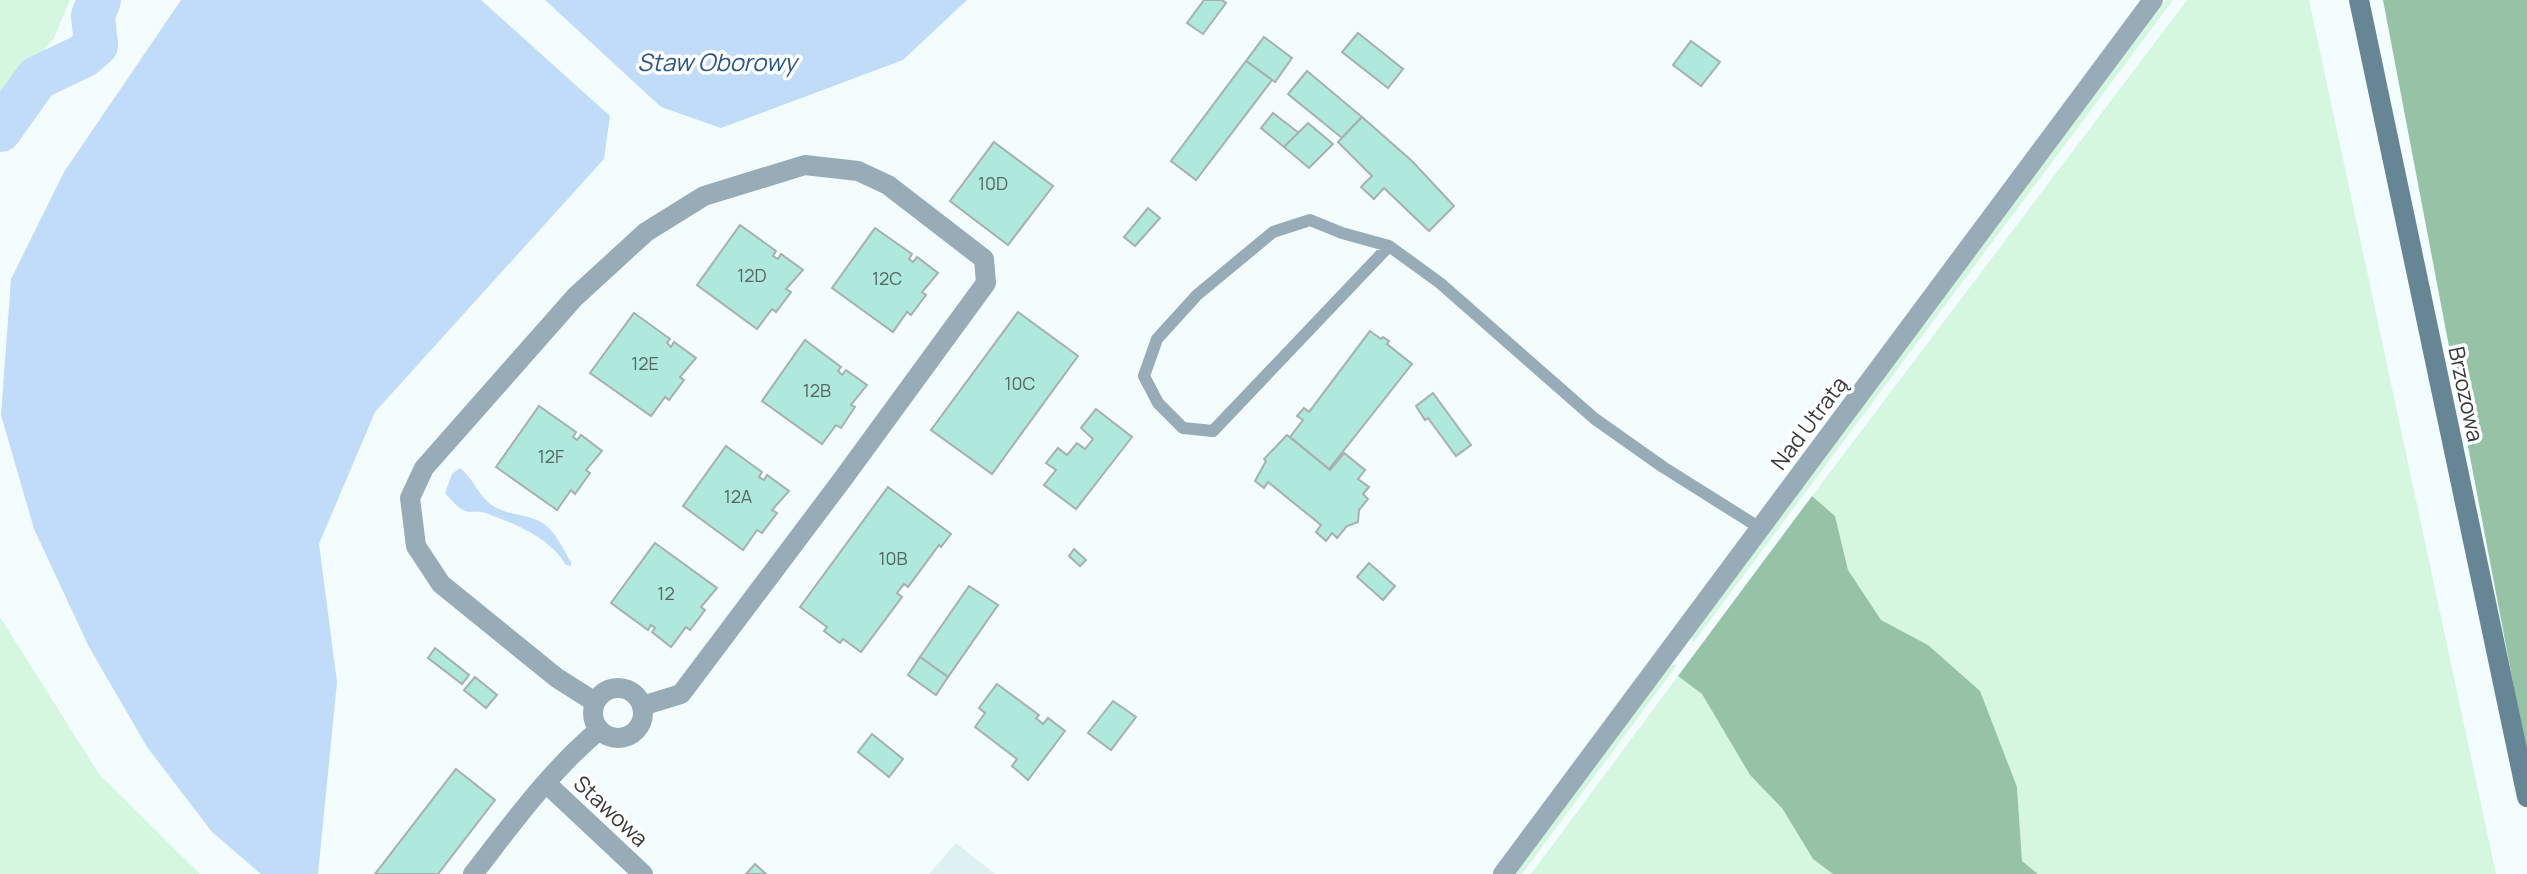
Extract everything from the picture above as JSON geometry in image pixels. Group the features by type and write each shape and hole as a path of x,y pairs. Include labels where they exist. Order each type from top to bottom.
{"street":[{"name":"Nad Utratą","path":"1503,874 2153,0"},
{"name":"Brzozowa","path":"2359,0 2527,797"},
{"path":"595,702 557,678 441,584 416,546 410,498 424,468 575,297 646,232 704,196 791,169 805,165 858,171 888,185 984,259 986,283 681,694 642,706"},
{"path":"624,688 632,692 642,706 642,721 633,733 619,739 599,730 592,712 595,702 607,690 624,688"},
{"path":"473,874 526,805 599,730"},
{"name":"Stawowa","path":"547,784 643,874"}],"lane":[{"path":"1389,246 1213,431 1183,428 1158,403 1144,376 1157,339 1197,295 1273,232 1310,220 1389,246 1440,283 1595,419 1663,467 1760,528"}],"shaded area":[{"path":"956,843 995,874 929,874"}],"green space":[{"path":"0,0 70,0 54,38 0,105"},
{"path":"2166,0 2173,0 1693,643 1691,636"},
{"path":"2187,0 2309,0 2496,874 2038,874 2022,861 2017,787 1928,645 1881,620 1848,570 1835,516 1812,496"},
{"path":"2383,0 2527,0 2527,756"},
{"path":"1812,496 1835,516 1848,570 1881,620 1928,645 1980,691 2017,787 2022,861 2038,874 1833,874 1813,859 1782,808 1750,775 1702,694 1678,676"},
{"path":"0,617 99,774 200,874 0,874"},
{"path":"1670,665 1677,665 1522,874 1514,874"},
{"path":"1678,676 1702,694 1750,775 1782,808 1813,859 1833,874 1531,874"}],"water":[{"path":"181,0 481,0 610,116 604,159 375,412 319,544 337,682 318,874 261,874 212,832 147,747 89,647 34,529 1,415 11,279 64,172"},
{"name":"Staw Oborowy","path":"545,0 967,0 903,60 721,128 661,107"},
{"path":"460,468 494,507 546,525 558,540 571,566 566,565 542,540 522,528 483,512 462,510 456,505 445,493 452,474"}],"building":[{"path":"1204,0 1222,0 1226,3 1203,34 1187,23"},
{"path":"1358,33 1403,69 1388,88 1342,52"},
{"path":"1264,37 1292,58 1275,82 1246,61"},
{"path":"1691,41 1720,62 1701,86 1673,65"},
{"path":"1246,61 1272,80 1196,180 1171,161"},
{"path":"1307,71 1362,117 1342,138 1288,94"},
{"path":"1273,113 1299,133 1284,147 1261,128"},
{"path":"1362,117 1412,161 1454,206 1429,231 1384,188 1374,199 1361,187 1372,176 1338,142"},
{"path":"1308,123 1333,144 1309,168 1284,147"},
{"path":"994,142 1053,186 1008,245 950,201"},
{"path":"1148,208 1160,218 1135,246 1124,237"},
{"path":"740,225 776,251 773,256 778,259 781,254 803,270 786,289 791,292 776,312 772,309 757,329 697,285"},
{"path":"875,228 912,254 909,259 913,262 917,257 938,273 922,292 926,295 911,315 907,312 893,332 832,288"},
{"path":"1018,312 1078,356 992,474 931,430"},
{"path":"634,313 670,339 667,343 671,347 674,342 696,358 680,377 684,380 669,400 665,397 651,416 590,373"},
{"path":"1370,331 1389,341 1387,344 1412,364 1329,469 1290,437 1303,420 1297,416 1304,408 1309,412"},
{"path":"805,340 841,367 838,371 842,375 846,370 867,385 851,405 855,407 841,428 836,425 822,444 762,401"},
{"path":"1433,393 1471,445 1456,456 1416,406"},
{"path":"539,406 576,432 573,437 577,440 581,435 602,451 586,470 590,473 575,494 571,490 557,510 496,467"},
{"path":"1096,409 1132,437 1076,509 1044,485 1056,470 1046,463 1058,448 1067,455 1077,443 1085,449 1093,439 1081,428"},
{"path":"1287,435 1330,470 1344,453 1365,470 1358,479 1369,487 1363,494 1368,499 1359,510 1358,522 1347,526 1337,538 1332,533 1326,541 1316,532 1321,525 1268,482 1264,488 1255,481 1266,461 1264,459"},
{"path":"726,446 762,472 759,477 764,480 767,475 789,491 772,510 777,513 762,533 757,530 743,550 683,506"},
{"path":"888,487 951,534 908,587 904,584 897,593 902,597 861,652 843,639 840,643 824,631 827,627 800,607"},
{"path":"655,543 717,588 701,607 705,610 690,630 686,627 671,647 652,632 655,628 651,625 648,630 611,603"},
{"path":"1074,549 1086,560 1080,566 1069,556"},
{"path":"1369,563 1395,586 1383,600 1357,577"},
{"path":"969,586 998,605 948,677 920,657"},
{"path":"435,648 469,675 462,684 428,658"},
{"path":"920,657 948,677 936,695 908,675"},
{"path":"475,677 497,695 486,708 464,690"},
{"path":"997,684 1039,715 1036,718 1043,724 1048,718 1065,731 1028,780 1012,766 1017,759 975,727 985,713 979,708"},
{"path":"1113,701 1136,717 1111,750 1088,733"},
{"path":"872,734 903,759 889,777 858,752"},
{"path":"456,769 495,800 438,874 375,874"},
{"path":"755,864 766,874 746,874"}],"waterway":[{"path":"0,130 37,78 83,56 96,45 93,16 99,0"}]}
